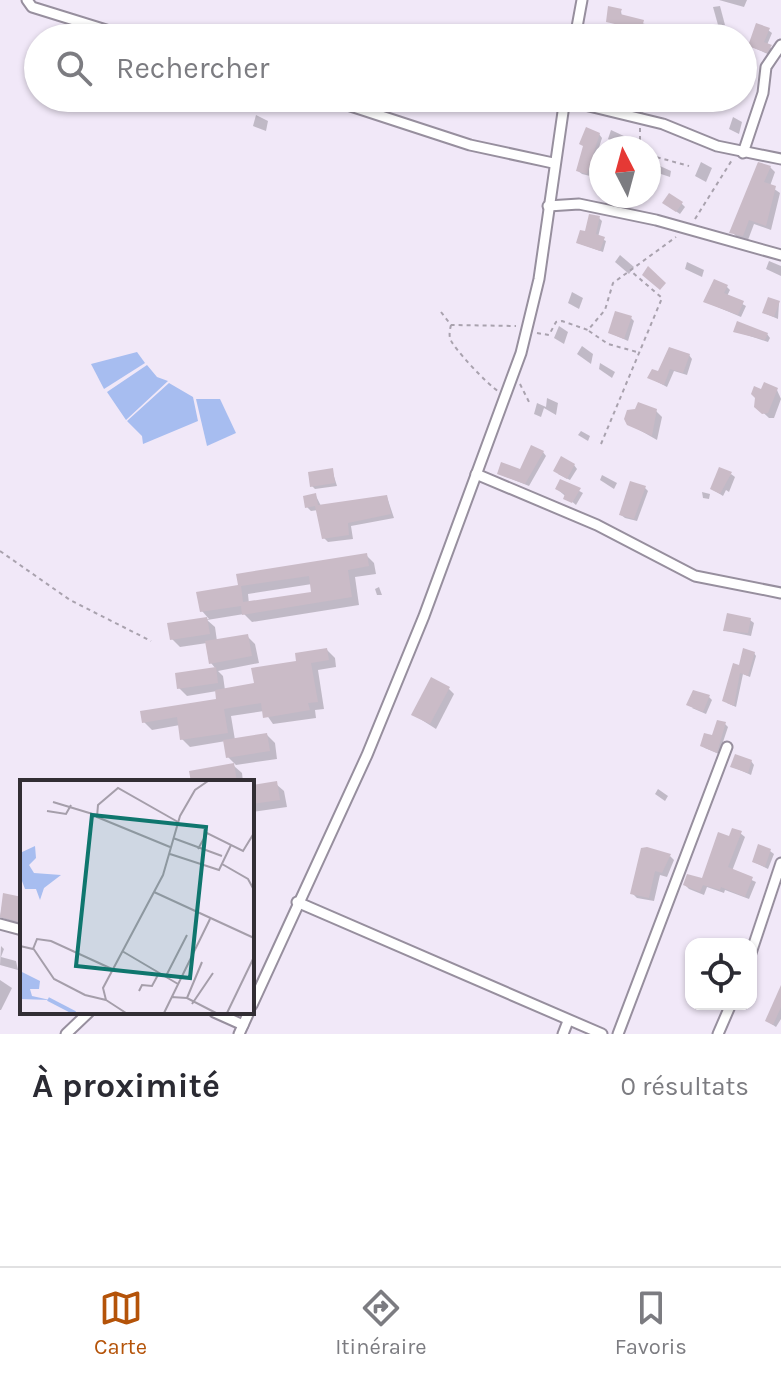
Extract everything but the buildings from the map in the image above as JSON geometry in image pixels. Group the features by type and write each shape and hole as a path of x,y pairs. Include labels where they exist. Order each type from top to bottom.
{"street":[{"path":"27,0 32,7 87,24"},
{"path":"578,24 582,0"},
{"path":"757,109 763,93 766,67 781,45"},
{"path":"369,112 470,145 553,163"},
{"path":"254,1000 367,755 424,616 514,372 528,329 563,112"},
{"path":"616,112 741,152 781,159"},
{"path":"741,152 756,112"},
{"path":"548,206 579,204 686,228 781,255"},
{"path":"476,474 597,525 695,576 781,593"},
{"path":"618,1034 727,747"},
{"path":"757,938 776,891 781,863"},
{"path":"297,902 602,1034"},
{"path":"0,924 20,929"},
{"path":"718,1034 728,1010"},
{"path":"66,1034 87,1014"},
{"path":"217,1014 241,1029"},
{"path":"563,1034 568,1021"}],"path":[{"path":"642,136 648,112"},
{"path":"588,330 605,310 613,283 686,228 741,152"},
{"path":"661,158 689,166"},
{"path":"601,444 662,298 631,271"},
{"path":"441,312 451,325 450,338 455,348 465,354 485,383 505,395"},
{"path":"451,325 528,329 549,335 556,322 562,321 588,330 608,344 638,353"},
{"path":"514,372 530,404"},
{"path":"0,551 70,600 151,641"}],"water":[{"path":"137,352 145,363 104,389 91,364"},
{"path":"147,365 157,377 168,381 126,420 107,392"},
{"path":"169,383 193,397 198,421 143,444 142,436 127,421"},
{"path":"196,399 220,399 236,433 207,446"}]}
